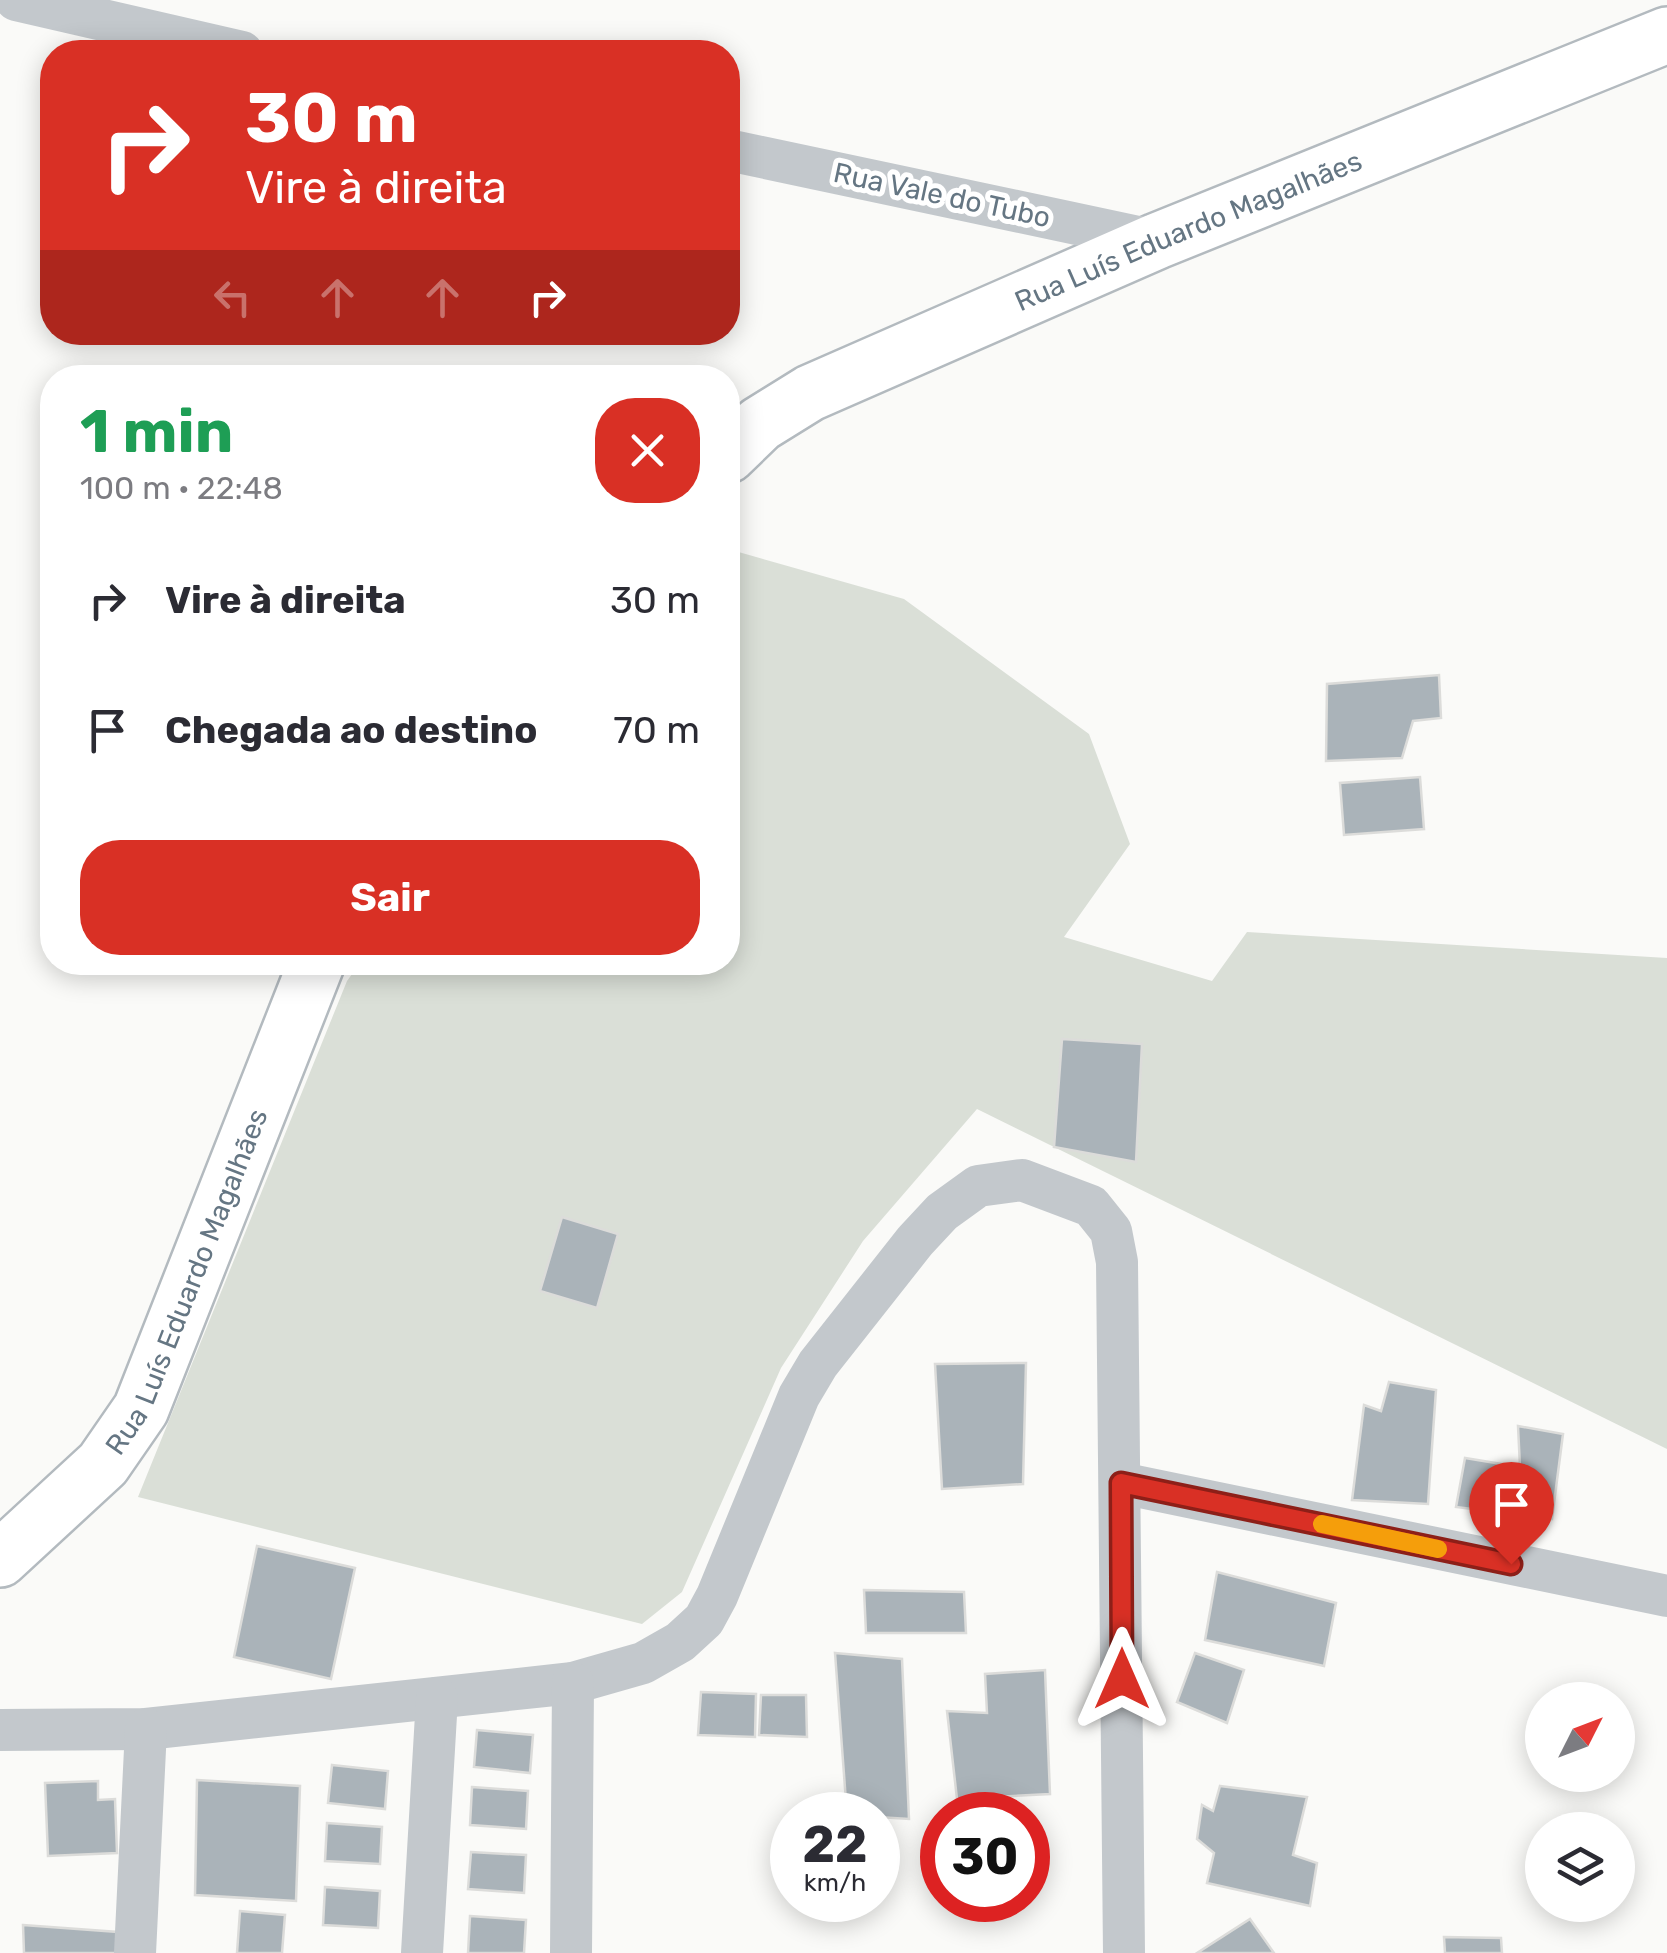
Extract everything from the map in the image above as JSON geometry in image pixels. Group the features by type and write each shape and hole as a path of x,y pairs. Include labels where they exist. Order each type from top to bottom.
{"main road":[{"name":"Rua Luís Eduardo Magalhães","path":"740,443 760,424 810,393 1157,240 1667,35"},
{"name":"Rua Luís Eduardo Magalhães","path":"0,1559 103,1464 142,1409 312,975"}],"street":[{"path":"16,0 190,40"},
{"name":"Rua Vale do Tubo","path":"740,153 1157,240"},
{"path":"0,1730 146,1729 573,1683 643,1663 680,1642 704,1620 799,1396 818,1364 915,1240 942,1212 978,1186 1022,1180 1091,1206 1111,1231 1117,1262 1124,1953"},
{"path":"1121,1483 1667,1596"},
{"path":"571,1953 573,1683"},
{"path":"422,1953 438,1698"},
{"path":"135,1953 146,1729"}],"shaded area":[{"path":"740,552 904,599 1089,734 1130,844 1064,937 1212,981 1247,932 1667,958 1667,1449 977,1109 863,1241 781,1368 682,1592 642,1624 138,1497 351,975 740,975"}],"building":[{"path":"1439,675 1441,718 1413,721 1402,758 1326,761 1327,684"},
{"path":"1420,777 1424,829 1344,835 1340,783"},
{"path":"1062,1039 1142,1044 1136,1162 1054,1147"},
{"path":"562,1217 618,1234 597,1308 540,1291"},
{"path":"1026,1363 1023,1484 942,1489 935,1364"},
{"path":"1389,1382 1436,1390 1428,1504 1352,1500 1364,1405 1381,1411"},
{"path":"1518,1426 1563,1434 1552,1519 1456,1507 1465,1458 1520,1467"},
{"path":"257,1546 355,1568 331,1679 234,1657"},
{"path":"1217,1572 1336,1603 1324,1666 1205,1640"},
{"path":"864,1590 964,1592 966,1633 866,1633"},
{"path":"835,1653 902,1659 909,1819 900,1818 900,1792 845,1792"},
{"path":"1195,1653 1244,1670 1227,1723 1177,1702"},
{"path":"1045,1670 1050,1792 956,1792 947,1711 987,1713 985,1674"},
{"path":"701,1692 756,1694 755,1737 698,1735"},
{"path":"761,1695 806,1695 807,1737 759,1735"},
{"path":"477,1730 533,1735 530,1773 474,1767"},
{"path":"332,1765 388,1771 385,1809 328,1803"},
{"path":"197,1780 300,1786 296,1901 195,1895"},
{"path":"98,1781 98,1800 115,1799 117,1853 48,1856 45,1783"},
{"path":"1220,1786 1307,1797 1293,1855 1317,1863 1310,1906 1207,1883 1214,1853 1197,1839 1202,1805 1213,1811"},
{"path":"472,1787 528,1791 526,1829 470,1825"},
{"path":"327,1823 382,1827 380,1864 325,1861"},
{"path":"471,1852 526,1855 524,1893 468,1889"},
{"path":"325,1887 380,1891 378,1928 323,1925"},
{"path":"240,1911 285,1915 282,1953 237,1953"},
{"path":"470,1916 526,1920 524,1953 468,1953"},
{"path":"1250,1919 1274,1953 1197,1953"},
{"path":"23,1925 118,1932 118,1953 24,1953"},
{"path":"1444,1937 1501,1938 1502,1953 1445,1953"}],"slow traffic":[{"path":"1322,1524 1438,1549"}],"route":[{"path":"1122,1679 1121,1483 1511,1564"}]}
